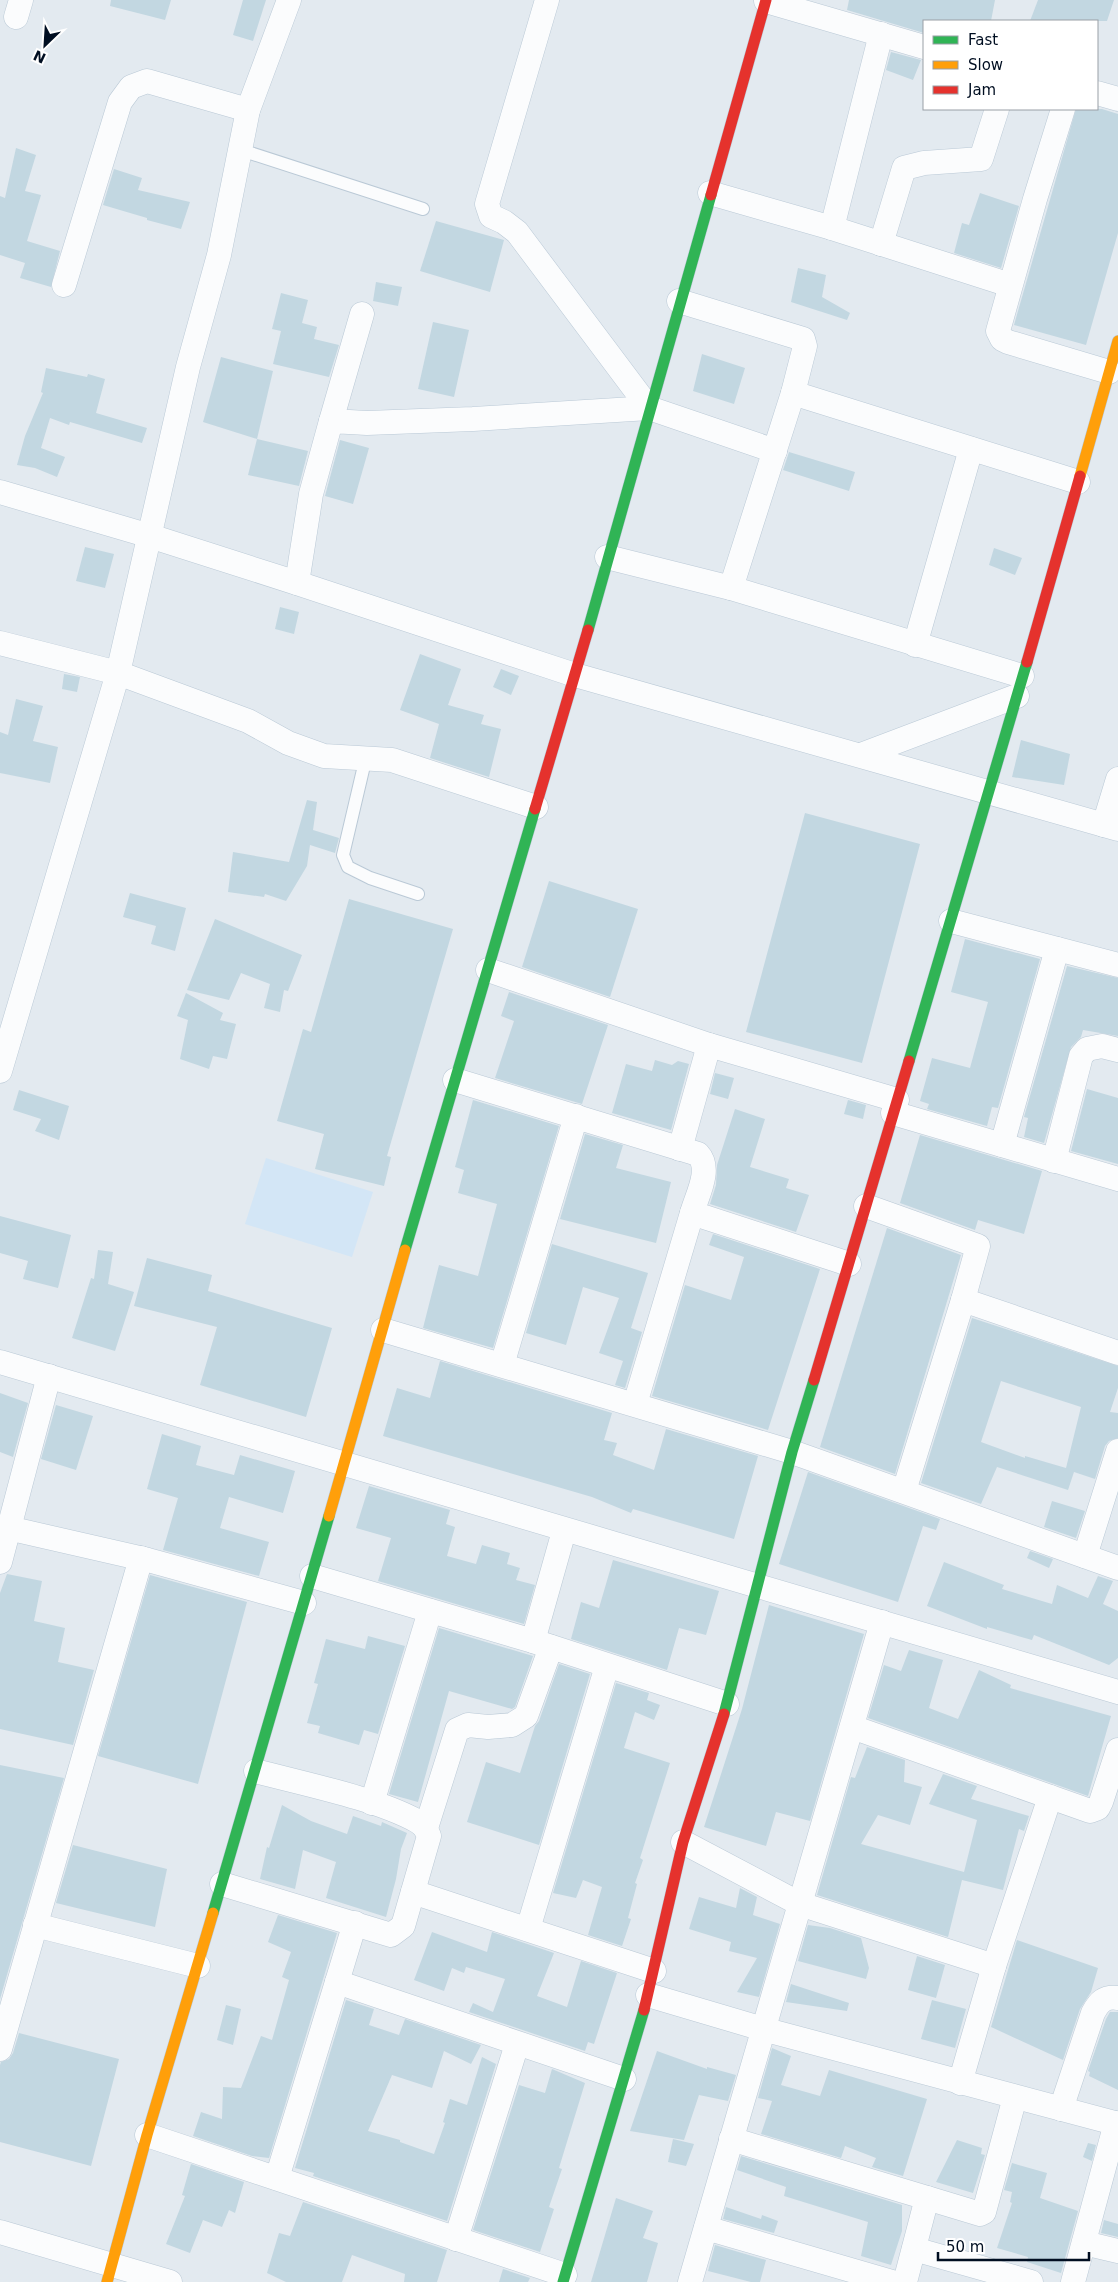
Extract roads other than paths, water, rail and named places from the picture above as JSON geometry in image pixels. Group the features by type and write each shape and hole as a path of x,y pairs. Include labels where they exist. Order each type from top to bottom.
{"street":[{"path":"0,1071 118,673 188,367 219,254 248,110 289,0"},
{"path":"547,0 487,204 491,216 504,222 517,232 649,408"},
{"path":"110,2273 148,2135 256,1771 455,1080 536,807 766,1 923,47"},
{"path":"832,228 881,34"},
{"path":"64,285 120,102 130,87 147,82 248,110"},
{"path":"1098,94 1118,99"},
{"path":"881,244 904,168 924,162 982,159 998,110"},
{"path":"1063,110 998,331 1002,339 1109,372"},
{"path":"710,193 832,228 1010,285"},
{"path":"679,301 803,339 805,346 794,392 731,588"},
{"path":"297,583 311,494 362,314"},
{"path":"148,2135 456,2239 564,2279 648,1995 683,1842 727,1704 759,1586 792,1452 990,793 1078,482 1110,398 1109,372 1118,341"},
{"path":"794,392 1078,482"},
{"path":"331,421 367,423 472,419 649,408 775,451"},
{"path":"915,645 971,449"},
{"path":"0,492 150,536 574,675 1111,827 1118,779"},
{"path":"607,558 731,588 915,645 1020,686"},
{"path":"0,643 118,673 248,721 288,743 324,756 392,760 536,807"},
{"path":"861,755 1020,686"},
{"path":"951,921 1118,965"},
{"path":"1002,1145 1057,949"},
{"path":"488,970 1002,1145 1118,1179"},
{"path":"680,1148 709,1045"},
{"path":"1054,1161 1082,1056 1087,1049 1102,1046 1118,1050"},
{"path":"455,1080 680,1148 698,1154 704,1160 705,1169 635,1404"},
{"path":"502,1365 576,1116"},
{"path":"866,1206 978,1246 904,1491"},
{"path":"692,1213 849,1264"},
{"path":"963,1300 1118,1353"},
{"path":"383,1330 792,1452 1118,1568"},
{"path":"0,1362 1118,1692"},
{"path":"0,1562 49,1376"},
{"path":"1085,1556 1118,1451"},
{"path":"8,1528 141,1558 304,1603"},
{"path":"426,1828 457,1730 468,1725 488,1727 512,1725 526,1716 564,1530"},
{"path":"0,2049 4,2013 35,1925 141,1558"},
{"path":"312,1576 542,1644 727,1704"},
{"path":"372,1803 430,1611"},
{"path":"690,2282 882,1622"},
{"path":"528,1929 608,1666"},
{"path":"852,1727 1090,1811 1098,1808 1118,1750"},
{"path":"222,1884 391,1935 398,1932 403,1926 429,1836 426,1828 418,1822 372,1803 256,1771"},
{"path":"960,2083 994,1966 1050,1797"},
{"path":"683,1842 800,1904 994,1966"},
{"path":"413,1892 654,1971"},
{"path":"277,2178 355,1924"},
{"path":"35,1925 198,1966"},
{"path":"337,1982 624,2079"},
{"path":"648,1995 763,2029 1117,2124 1073,2282"},
{"path":"1062,2109 1093,2013 1100,2001 1107,1998 1118,1998"},
{"path":"456,2239 517,2044"},
{"path":"731,2139 980,2214 984,2212 1015,2097"},
{"path":"905,2282 928,2198"},
{"path":"706,2228 892,2282"},
{"path":"0,2232 110,2273 170,2282"},
{"path":"1084,2243 1118,2251"},
{"path":"914,2249 1031,2282"}],"lane":[{"path":"241,150 423,209"},
{"path":"366,758 343,855 348,867 370,878 418,894"}]}
